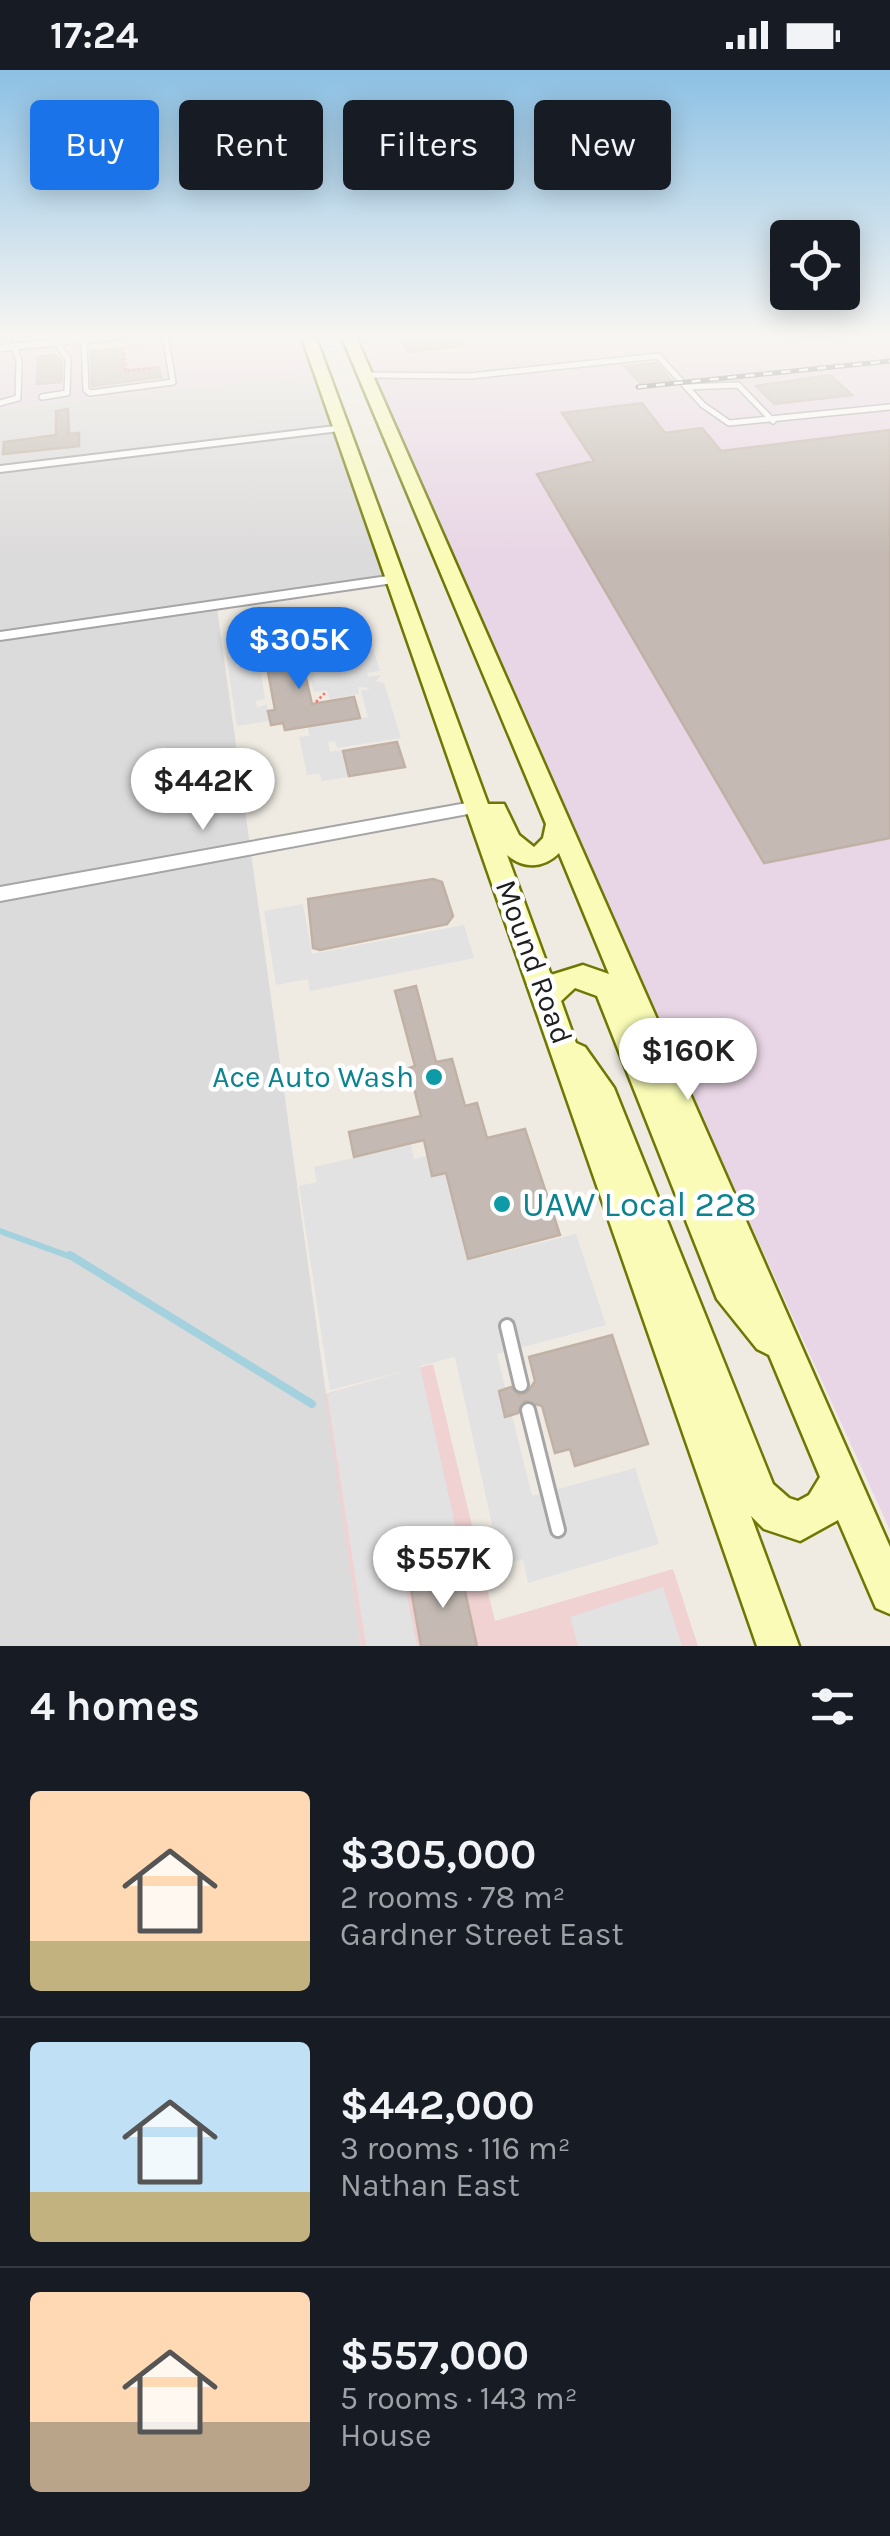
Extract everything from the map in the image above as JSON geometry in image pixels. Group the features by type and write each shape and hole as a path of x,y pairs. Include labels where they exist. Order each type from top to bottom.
{"main road":[{"name":"Mound Road","path":"345,409 344,428 394,579 778,1646"},
{"name":"Mound Road","path":"368,409 419,500 890,1594"},
{"path":"427,667 446,674 511,844 526,854 548,852 558,839 559,821"},
{"path":"547,998 560,981 572,976 598,980 608,988 729,1287 790,1365"},
{"path":"560,1036 599,1088 759,1496 778,1515 800,1522 823,1509 840,1482"}],"street":[{"path":"0,469 344,428"},
{"path":"0,636 394,579"},
{"path":"0,894 478,808"}],"lane":[{"path":"712,409 729,423 876,409"},
{"path":"762,409 773,420"},
{"path":"508,1326 521,1385"},
{"path":"528,1410 558,1530"}],"path":[{"path":"316,702 326,692"}],"shaded area":[{"path":"0,409 328,409 383,564 382,576 216,601 361,1646 0,1646"},
{"path":"390,409 890,409 890,1530 592,876"},
{"path":"353,623 357,632 368,631 380,671 367,673 368,677 381,675 376,681 384,683 401,738 337,748 335,741 328,742 330,752 341,750 348,777 322,781 319,773 307,775 299,737 309,736 308,727 368,717 361,691 371,688 358,687 359,694 330,699 327,690 314,692 302,640 312,639 311,635 256,643 265,699 256,701 257,707 267,705 269,721 237,726 225,647 234,645 234,640"},
{"path":"303,904 312,954 464,925 474,958 310,991 308,979 276,985 264,911"},
{"path":"411,1145 414,1159 439,1153 467,1261 576,1234 606,1325 497,1354 532,1496 635,1468 659,1544 528,1583 523,1559 501,1565 455,1357 420,1366 463,1561 404,1580 417,1646 366,1646 327,1394 408,1370 330,1390 299,1186 317,1182 314,1167"},
{"path":"433,1364 495,1621 673,1569 698,1646 361,1646 325,1394"},
{"path":"663,1587 682,1646 578,1646 570,1617"}],"building":[{"path":"68,409 69,434 79,433 79,446 3,454 4,442 56,435 56,411"},
{"path":"646,409 665,433 702,428 721,451 890,430 890,838 764,863 537,474 594,461 562,413"},
{"path":"297,640 312,704 354,697 360,718 285,730 283,723 271,725 268,711 275,710 263,645"},
{"path":"397,742 405,767 349,776 343,751"},
{"path":"433,879 442,882 453,916 447,924 320,950 313,948 308,899"},
{"path":"416,986 436,1062 452,1059 465,1106 477,1103 487,1138 525,1129 560,1235 468,1259 446,1173 432,1176 424,1140 354,1157 349,1132 421,1116 409,1068 415,1066 395,991"},
{"path":"612,1335 648,1444 575,1466 570,1449 555,1453 542,1406 525,1401 518,1413 505,1417 499,1391 511,1387 519,1395 528,1392 535,1381 529,1357"},
{"path":"460,1569 477,1646 421,1646 410,1584"}],"waterway":[{"path":"0,1231 74,1258"},
{"path":"70,1255 312,1404"}],"place":[{"name":"Ace Auto Wash","path":"434,1077"},
{"name":"UAW Local 228","path":"502,1204"}]}
